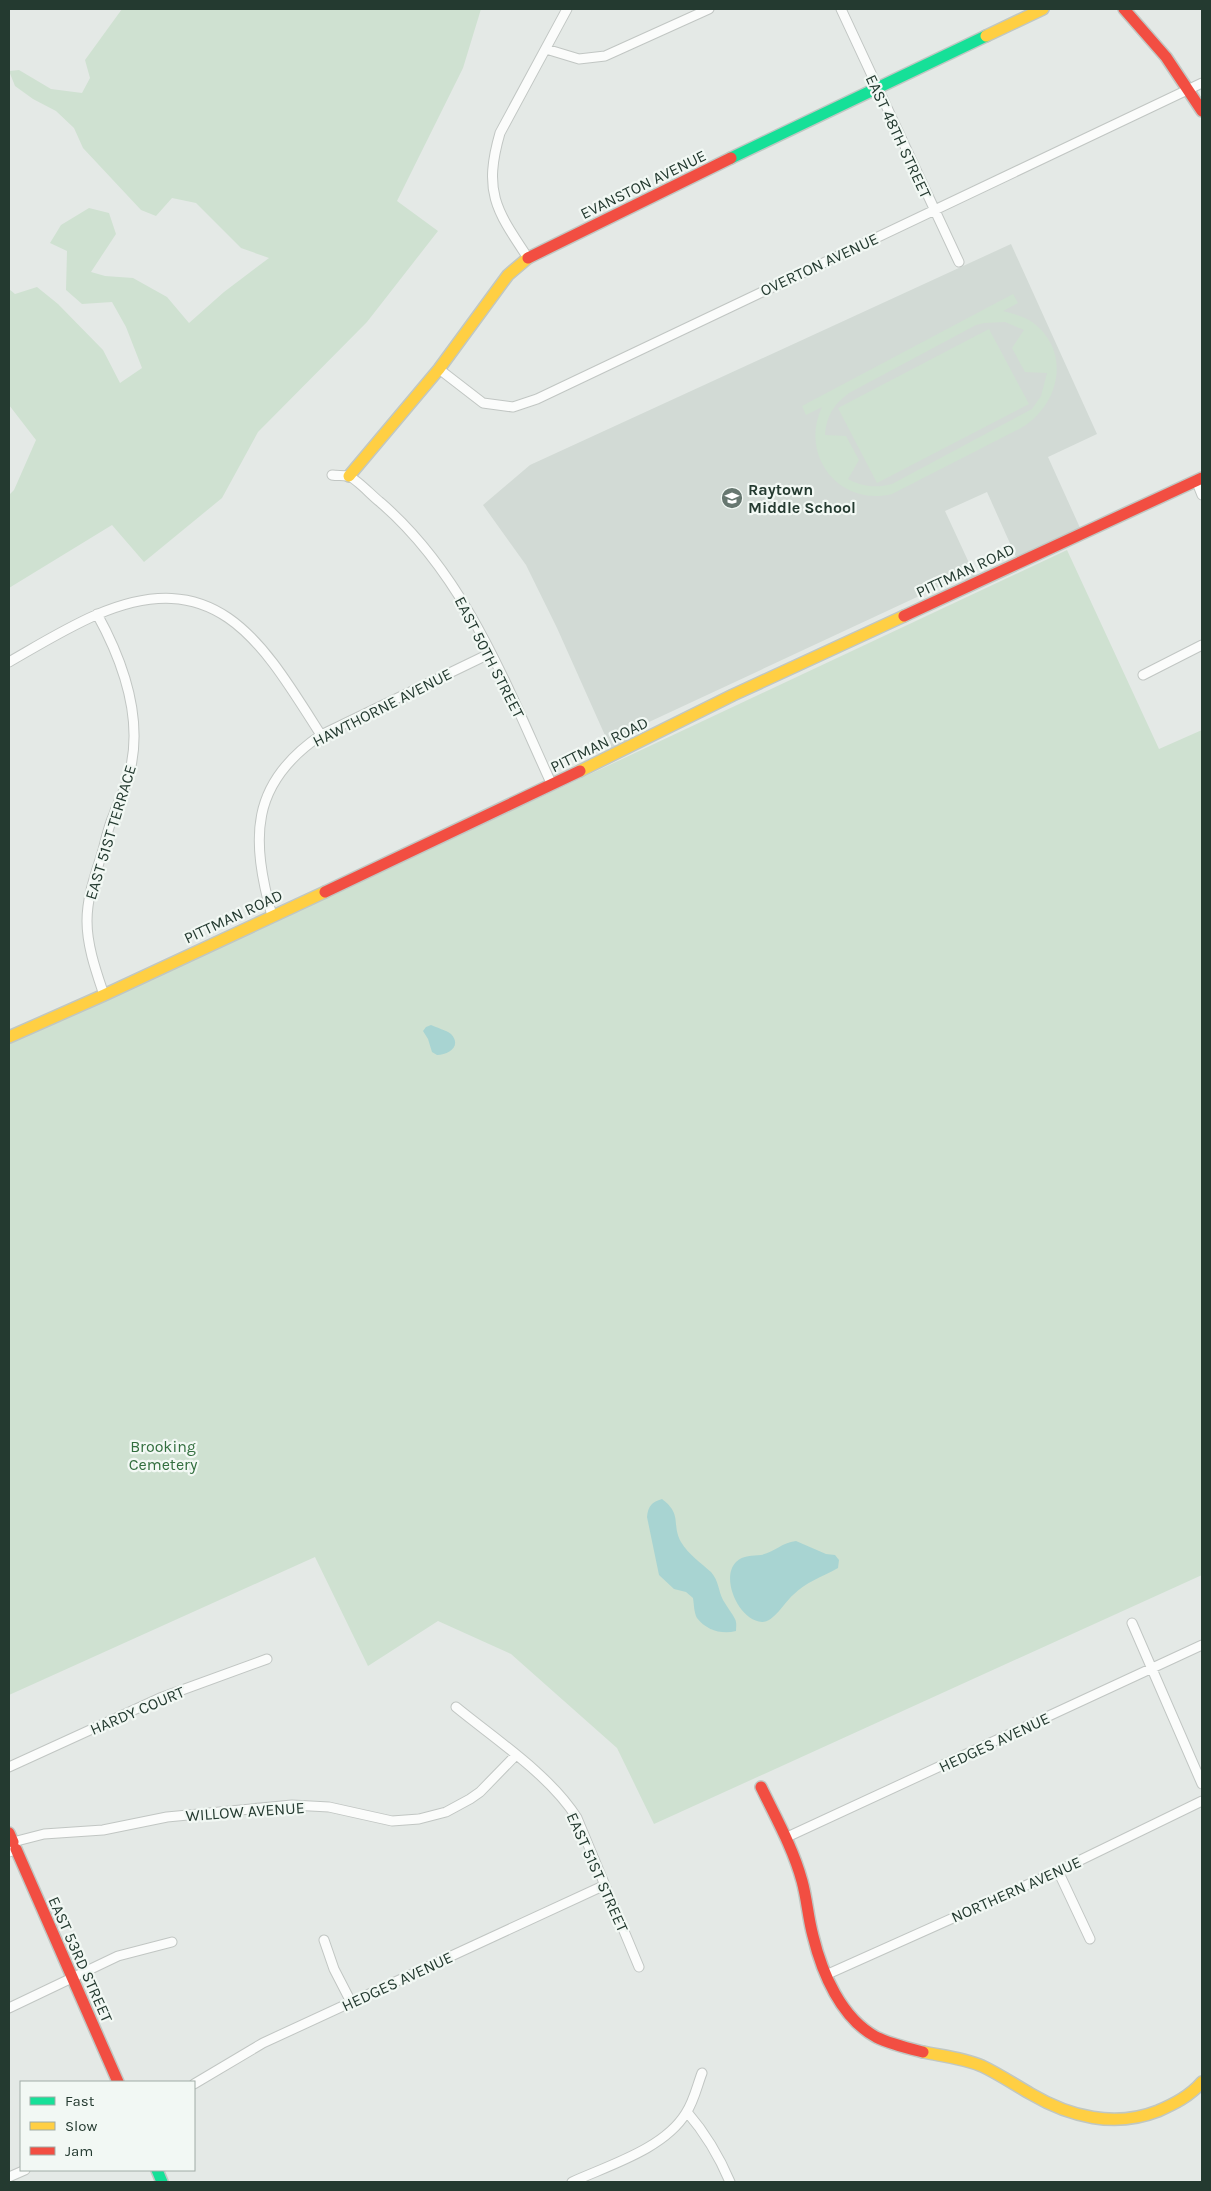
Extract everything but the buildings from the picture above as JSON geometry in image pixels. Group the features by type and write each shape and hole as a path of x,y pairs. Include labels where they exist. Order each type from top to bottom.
{"street":[{"path":"528,258 504,222 493,195 492,172 500,133 567,9"},
{"path":"546,49 579,59 605,56 708,9"},
{"name":"EAST 48TH STREET","path":"841,9 876,87 960,262"},
{"name":"EVANSTON AVENUE","path":"349,476 439,368 508,275 528,258 876,87 1043,9"},
{"path":"1124,9 1148,33 1190,88 1202,111"},
{"name":"OVERTON AVENUE","path":"439,368 483,403 513,407 537,399 1202,83"},
{"path":"332,476 349,476"},
{"name":"EAST 50TH STREET","path":"349,476 395,516 432,556 463,600 491,653 552,785"},
{"path":"1199,479 1202,495"},
{"name":"PITTMAN ROAD","path":"9,1037 104,995 552,785 734,695 1199,479"},
{"path":"9,662 97,614 130,603 165,597 191,599 215,608 236,624 258,647 286,680 321,735"},
{"name":"EAST 51ST TERRACE","path":"97,614 113,642 124,669 134,733 133,756 128,778 113,816 88,900 87,921 90,947 104,995"},
{"path":"1143,675 1202,645"},
{"name":"HAWTHORNE AVENUE","path":"272,916 260,858 260,831 264,805 274,780 283,767 302,748 321,735 491,653"},
{"path":"1132,1623 1202,1784"},
{"name":"HEDGES AVENUE","path":"785,1838 1202,1645"},
{"name":"HARDY COURT","path":"9,1767 160,1698 267,1659"},
{"name":"EAST 51ST STREET","path":"456,1707 551,1785 572,1809 639,1967"},
{"name":"WILLOW AVENUE","path":"12,1844 44,1834 103,1830 167,1817 292,1805 330,1807 392,1821 420,1819 446,1812 470,1799 480,1792 516,1756"},
{"path":"762,1787 802,1879 814,1937 828,1974 839,1999 850,2015 864,2029 881,2040 894,2045 975,2064 1002,2076 1051,2105 1088,2118 1115,2121 1137,2119 1153,2114 1178,2102 1202,2082"},
{"name":"NORTHERN AVENUE","path":"828,1974 1058,1871 1202,1800"},
{"name":"EAST 53RD STREET","path":"12,1844 118,2081"},
{"path":"1058,1871 1090,1939"},
{"name":"HEDGES AVENUE","path":"195,2083 262,2043 605,1885"},
{"path":"324,1940 334,1969 351,2002"},
{"path":"9,2008 72,1980 118,1956 172,1942"},
{"path":"572,2182 655,2144 672,2130 687,2112 702,2073"},
{"path":"687,2112 704,2131 730,2182"},
{"path":"9,2177 22,2171"}],"shaded area":[{"name":"Raytown Middle School","path":"1011,244 1097,434 1048,457 1081,530 1017,559 987,492 945,511 976,578 966,580 960,577 649,722 634,732 625,744 612,751 557,628 526,565 483,505 530,465"}],"green space":[{"path":"122,9 481,9 463,68 397,201 438,231 367,322 258,432 222,498 144,562 112,525 9,588 9,495 14,490 36,440 9,405 9,289 15,294 37,287 58,304 103,350 120,383 142,368 126,327 112,302 82,304 66,290 67,251 50,243 61,225 89,208 109,213 116,234 91,272 105,276 133,278 167,297 189,323 224,292 269,258 241,248 196,203 172,198 156,216 141,210 83,148 74,128 56,111 33,99 15,86 9,71 19,70 51,89 82,93 90,78 85,60"},
{"path":"1013,294 1018,303 1003,311 1029,320 1045,334 1053,348 1056,362 1056,377 1052,392 1045,406 1034,418 1021,428 892,494 873,496 855,493 840,485 820,459 816,443 816,425 822,407 806,415 802,406","holes":["1005,322 1024,330 1012,348 1025,372 1047,373 1041,396 1032,409 892,484 869,486 848,479 859,460 846,436 825,435 829,416 844,397 976,325"]},
{"path":"989,329 1029,404 877,483 838,408"},
{"name":"Brooking Cemetery","path":"1067,550 1159,749 1202,730 1202,1575 654,1824 617,1748 511,1654 438,1621 368,1666 315,1557 9,1695 9,1044 239,939"}],"water":[{"path":"431,1025 447,1031 454,1038 455,1046 450,1052 437,1055 432,1052 423,1031"},
{"path":"662,1499 675,1515 678,1536 684,1547 716,1579 723,1600 736,1620 736,1631 720,1632 705,1626 696,1616 693,1598 686,1592 674,1589 659,1575 647,1517 651,1505"},
{"path":"796,1541 826,1554 835,1555 839,1560 838,1568 798,1590 771,1619 762,1622 754,1620 739,1607 734,1598 730,1578 732,1569 736,1562 742,1558 766,1554"}],"traffic: fast":[{"path":"731,158 986,36"},
{"path":"157,2171 162,2182"}],"traffic: slow":[{"path":"986,36 1043,9"},
{"path":"349,476 439,369 508,275 528,258"},
{"path":"580,771 733,695 904,616"},
{"path":"9,1037 325,892"},
{"path":"923,2052 975,2063 1061,2109 1093,2118 1126,2119 1158,2111 1182,2099 1202,2082"}],"traffic: jam":[{"path":"1124,9 1166,57 1202,111"},
{"path":"528,258 731,158"},
{"path":"904,616 1202,478"},
{"path":"325,892 580,771"},
{"path":"761,1787 794,1857 804,1888 811,1929 817,1950 835,1993 843,2006 864,2029 876,2037 893,2044 923,2052"},
{"path":"9,1833 13,1842"},
{"path":"16,1849 118,2081"}],"place":[{"name":"Raytown Middle School","path":"732,498"}]}
